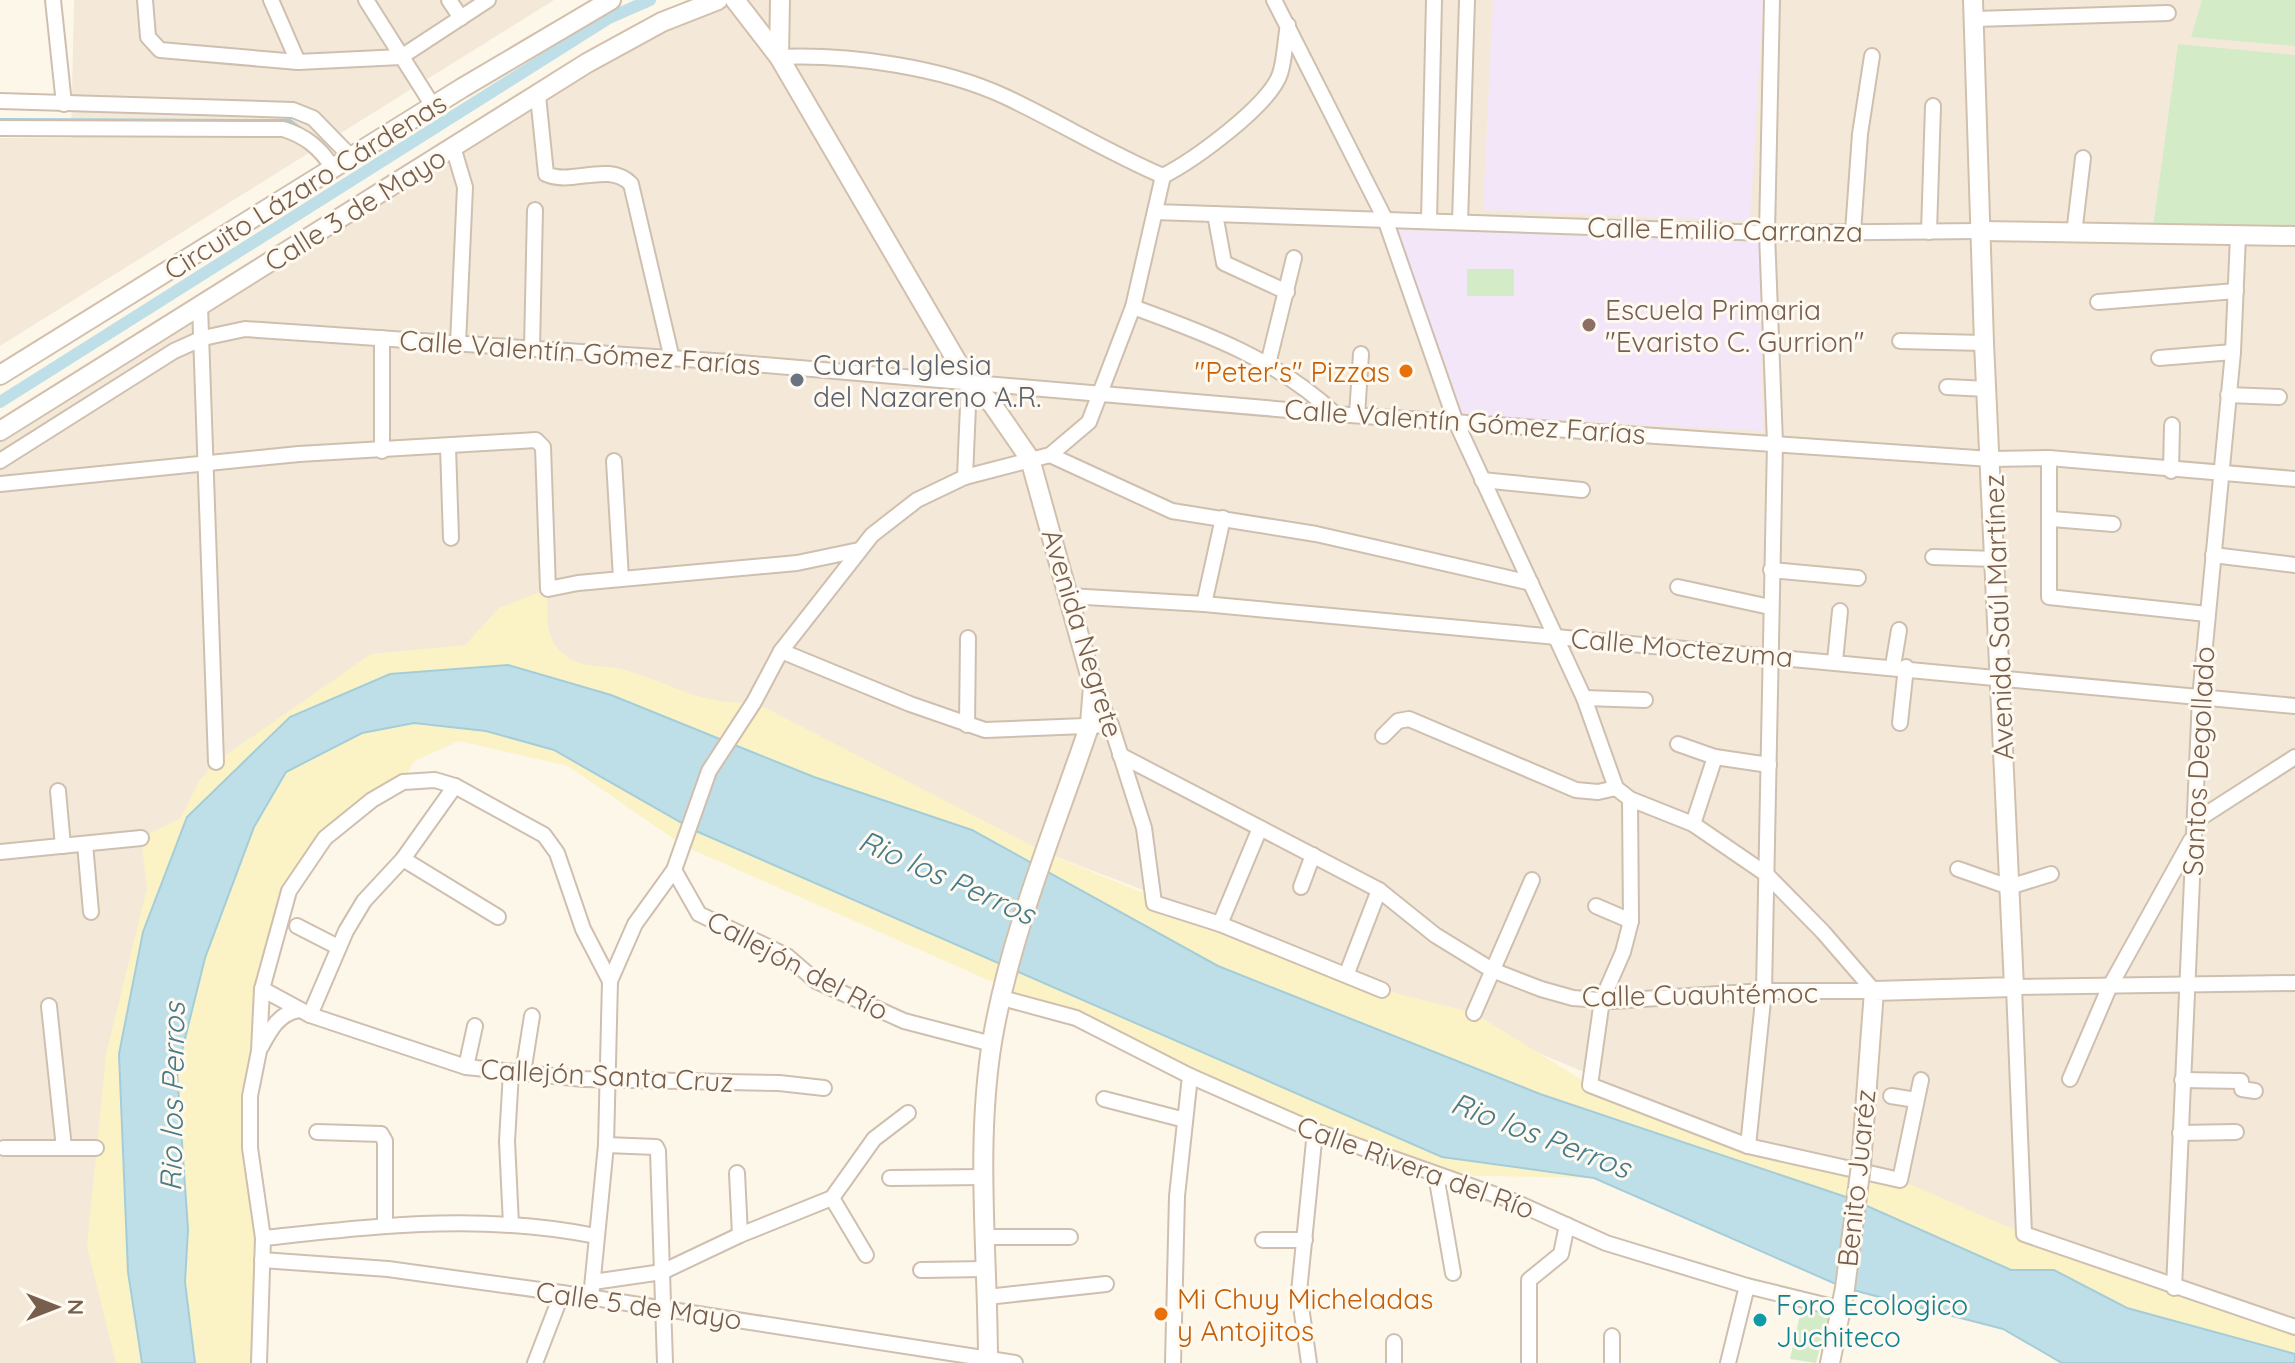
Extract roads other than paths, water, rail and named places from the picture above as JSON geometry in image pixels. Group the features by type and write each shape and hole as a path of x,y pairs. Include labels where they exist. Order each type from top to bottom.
{"street":[{"path":"53,0 64,104"},
{"path":"145,0 148,37 160,50 298,62 401,57 488,0"},
{"path":"271,0 298,62"},
{"path":"366,0 433,106"},
{"path":"449,0 461,18"},
{"name":"Circuito Lázaro Cárdenas","path":"0,375 433,106 611,0"},
{"name":"Calle 3 de Mayo","path":"0,431 587,63 662,22 718,0"},
{"name":"Avenida Negrete","path":"735,0 779,57 969,382 992,404 1030,459 1093,686 1111,725 1144,828 1154,903 1220,924"},
{"path":"780,0 779,57 806,56 944,75 1003,96 1163,176"},
{"path":"1274,0 1385,219 1455,420 1584,698 1616,788 1630,799 1693,824 1766,874 1823,932 1874,991"},
{"path":"1429,220 1434,0"},
{"path":"1460,222 1467,0"},
{"path":"1748,1146 1764,991 1769,765 1775,443 1767,233 1772,0"},
{"path":"2078,16 2079,0"},
{"path":"1974,10 2078,16 2168,13"},
{"name":"Avenida Saúl Martínez","path":"1974,10 1979,231 2024,1234 2174,1288"},
{"path":"591,1298 610,1080 610,981 635,924 674,870 709,771 754,702 781,651 859,550 898,513 965,477 1050,455 1089,422 1103,393 1133,307 1163,176 1193,160 1268,95 1280,75 1288,24"},
{"path":"1853,232 1860,134 1872,56"},
{"path":"538,96 546,174 559,177 615,173 631,184 672,359"},
{"path":"0,101 293,110 313,118 351,157"},
{"path":"1929,232 1933,106"},
{"path":"0,128 283,129 299,134 322,151 333,168"},
{"path":"453,147 465,187 458,344"},
{"path":"2074,234 2083,158"},
{"path":"532,348 535,210"},
{"name":"Calle Emilio Carranza","path":"1155,212 1767,233 1979,231 2295,236"},
{"path":"1215,214 1224,263 1287,292"},
{"name":"Santos Degollado","path":"2174,1288 2200,698 2233,352 2238,236"},
{"path":"1268,364 1294,258"},
{"path":"2098,302 2167,299 2236,291"},
{"path":"200,306 216,762"},
{"path":"1133,307 1205,333 1268,364 1317,397 1335,414"},
{"name":"Calle Valentín Gómez Farías","path":"0,461 143,369 203,338 245,329 969,382 1335,414 1991,459 2049,458 2171,471 2295,479"},
{"path":"382,338 382,451"},
{"path":"1900,341 1984,343"},
{"path":"2159,358 2233,352"},
{"path":"1357,415 1361,354"},
{"path":"965,477 969,382"},
{"path":"1947,387 1988,389"},
{"path":"2228,395 2279,397"},
{"path":"2171,471 2172,425"},
{"path":"0,471 6,484 205,463 536,440 543,447 548,589 621,578 797,563 859,550"},
{"path":"448,447 451,538"},
{"path":"1050,455 1155,506 1316,534 1531,583"},
{"path":"2049,458 2052,519 2049,597 2207,614"},
{"path":"614,461 621,578"},
{"path":"1482,480 1582,490"},
{"path":"1204,604 1223,518"},
{"path":"2052,519 2113,524"},
{"path":"2213,555 2295,565"},
{"path":"1933,557 1995,559"},
{"path":"1771,570 1858,578"},
{"path":"1678,587 1770,607"},
{"name":"Calle Moctezuma","path":"1069,596 1204,604 1900,666 2295,706"},
{"path":"1835,661 1840,611"},
{"path":"1899,630 1900,723"},
{"path":"967,725 968,638"},
{"path":"781,651 967,725 1000,731 1111,725"},
{"path":"988,1361 985,1177 992,1044 1006,978 1090,724 1093,686"},
{"path":"1584,698 1645,700"},
{"path":"1383,736 1398,721 1409,719 1576,790 1598,792 1616,788"},
{"path":"1678,744 1715,757 1769,765"},
{"name":"Calle Cuauhtémoc","path":"1120,755 1379,890 1435,935 1492,970 1573,998 1602,1000 1764,991 2295,983"},
{"path":"1693,824 1715,757"},
{"path":"2070,1079 2109,988 2194,829 2295,757"},
{"path":"259,1363 263,1238 250,1148 250,1096 259,1051 262,989 289,891 325,838 372,800 403,782 435,780 455,786 544,835 557,853 583,929 610,981"},
{"path":"259,1051 273,1024 290,1011 305,1012 364,901 403,859 455,786"},
{"path":"58,791 63,846"},
{"path":"1630,799 1631,921 1623,952 1602,1000 1590,1085 1748,1146 1854,1167 1900,1180 1921,1080"},
{"path":"1260,828 1220,924 1347,973 1382,990"},
{"path":"0,852 141,838"},
{"path":"85,844 91,912"},
{"path":"1301,887 1313,855"},
{"path":"403,859 498,917"},
{"path":"1958,869 2009,887 2051,874"},
{"name":"Callejón del Río","path":"674,870 699,914 787,956 816,981 904,1021 992,1044"},
{"path":"1474,1013 1532,880"},
{"path":"1347,973 1379,890"},
{"path":"1596,906 1631,921"},
{"path":"297,926 338,947"},
{"name":"Callejón Santa Cruz","path":"262,989 305,1012 466,1067 610,1080 779,1083 824,1088"},
{"name":"Benito Juaréz","path":"1830,1363 1845,1288 1854,1167 1874,991"},
{"name":"Calle Rivera del Río","path":"1002,998 1076,1018 1190,1076 1315,1131 1567,1225 1606,1243 1747,1286 1841,1309"},
{"path":"49,1006 64,1148"},
{"path":"511,1225 507,1141 517,1073 532,1016"},
{"path":"466,1067 475,1026"},
{"path":"1173,1363 1177,1196 1190,1076"},
{"path":"2182,1080 2241,1081 2242,1089 2255,1091"},
{"path":"1891,1096 1916,1100"},
{"path":"1104,1099 1185,1120"},
{"path":"593,1282 662,1272 740,1235 832,1198 874,1139 908,1113"},
{"path":"1309,1363 1299,1292 1315,1131"},
{"path":"317,1132 381,1134 385,1141 385,1226"},
{"path":"2180,1133 2236,1132"},
{"path":"606,1145 656,1147 658,1151 665,1363"},
{"path":"4,1148 96,1148"},
{"path":"737,1173 740,1235"},
{"path":"1436,1175 1453,1273"},
{"path":"890,1178 985,1177"},
{"path":"832,1198 866,1255"},
{"path":"263,1238 431,1221 511,1225 596,1236"},
{"path":"1529,1363 1529,1280 1561,1254 1567,1225"},
{"path":"985,1237 1070,1237"},
{"path":"1263,1240 1305,1240"},
{"name":"Calle 5 de Mayo","path":"262,1260 388,1269 664,1307 1015,1363"},
{"path":"921,1270 986,1269"},
{"path":"987,1297 1106,1284"},
{"path":"1728,1363 1747,1286"},
{"path":"2174,1288 2295,1327"},
{"path":"535,1363 562,1293"},
{"path":"1612,1336 1612,1363"},
{"path":"1394,1342 1394,1363"}],"water":[{"name":"Rio los Perros","path":"508,665 611,695 814,777 972,830 1218,966 1540,1094 1849,1198 2011,1270 2054,1270 2127,1308 2295,1354 2295,1363 2062,1363 2003,1329 1845,1288 1594,1178 1442,1157 696,831 554,750 486,731 414,723 362,733 286,772 254,827 205,958 177,1071 188,1229 185,1282 195,1363 142,1363 128,1272 119,1054 143,932 187,817 290,717 390,674"}],"waterway":[{"path":"0,402 609,18 650,0"},
{"path":"0,120 290,121 305,132"}],"place":[{"name":"Escuela Primaria \"Evaristo C. Gurrion\"","path":"1589,325"},
{"name":"\"Peter's\" Pizzas","path":"1406,371"},
{"name":"Cuarta Iglesia del Nazareno A.R.","path":"797,380"},
{"name":"Mi Chuy Micheladas y Antojitos","path":"1161,1314"},
{"name":"Foro Ecologico Juchiteco","path":"1760,1320"}]}
